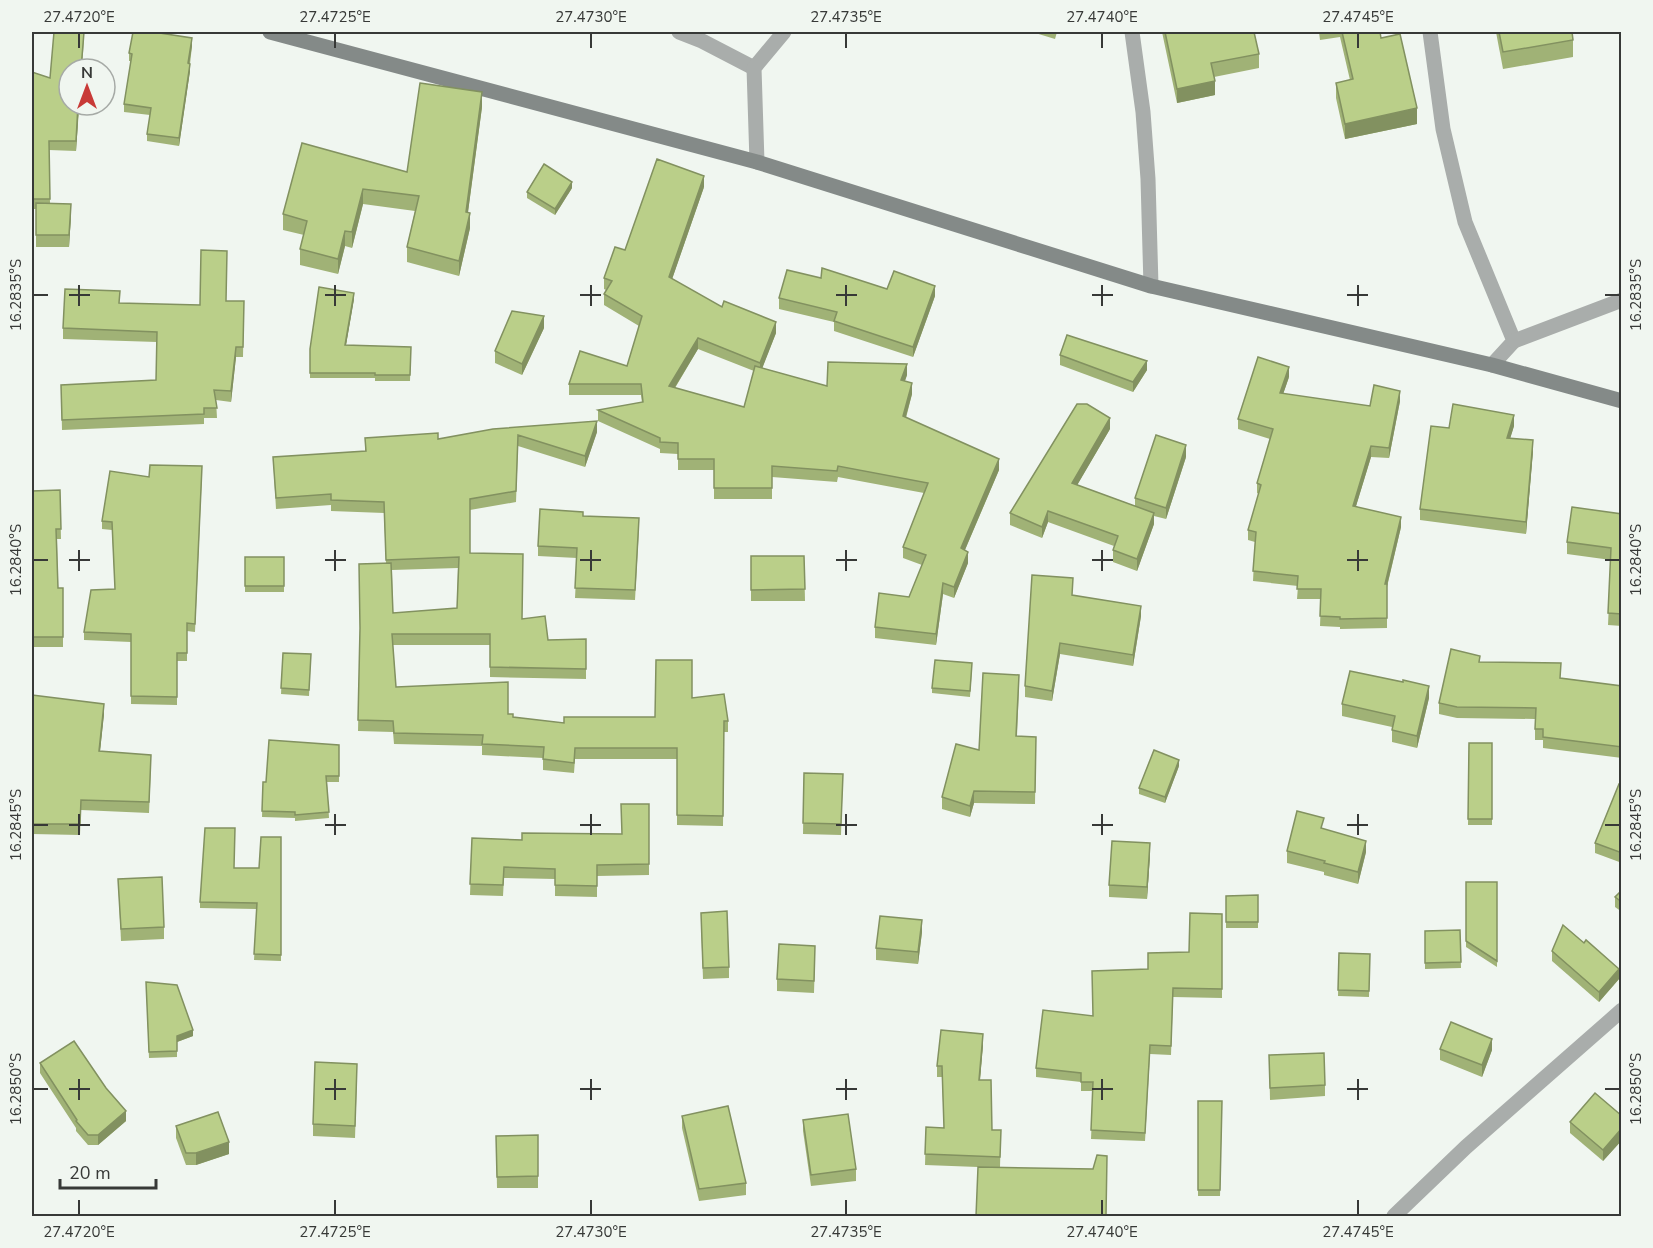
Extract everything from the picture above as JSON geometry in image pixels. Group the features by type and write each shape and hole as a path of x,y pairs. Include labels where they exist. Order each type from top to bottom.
{"street":[{"path":"270,32 757,162 1151,286 1492,365 1622,401"},
{"path":"679,32 702,41 754,68"},
{"path":"757,162 754,68 784,32"},
{"path":"1131,32 1145,134 1151,286"},
{"path":"1430,32 1443,129 1465,222 1514,341"},
{"path":"1492,365 1514,341 1622,300"},
{"path":"1394,1216 1466,1147 1622,1010"}],"building":[{"path":"54,32 84,32 82,57 57,57 57,117 77,117 76,141 49,141 50,199 32,199 32,72 50,78"},
{"path":"133,32 153,32 192,38 179,138 147,134 151,108 124,104"},
{"path":"1165,32 1254,32 1259,54 1211,63 1215,81 1177,89"},
{"path":"1342,32 1380,32 1381,38 1400,34 1417,108 1345,124 1336,83 1353,79"},
{"path":"1499,32 1572,32 1573,40 1503,52"},
{"path":"420,83 482,92 466,212 470,213 459,261 407,247 419,196 363,189 352,232 345,231 338,259 300,249 307,221 283,214 302,143 407,172"},
{"path":"657,159 704,176 669,277 722,307 724,301 776,322 760,363 698,338 669,386 744,407 755,366 827,386 828,362 907,364 901,380 912,383 903,416 999,459 961,548 968,552 954,587 943,583 936,634 875,627 879,593 909,597 926,555 903,547 928,483 838,466 837,471 772,466 772,488 714,488 714,459 678,459 678,443 660,442 660,438 598,410 643,402 641,384 569,384 580,351 627,366 642,316 604,294 612,281 604,278 615,247 625,250"},
{"path":"544,164 572,182 555,209 527,192"},
{"path":"36,203 71,204 69,235 36,235"},
{"path":"201,250 227,251 226,301 244,301 243,347 236,347 231,391 214,390 217,408 204,408 204,414 62,420 61,385 156,380 157,332 63,328 65,289 120,291 119,303 200,305"},
{"path":"822,268 887,289 894,271 935,286 913,347 834,321 837,312 779,298 787,270 821,278"},
{"path":"319,287 354,293 345,345 411,347 410,375 310,373 310,349"},
{"path":"512,311 544,316 522,364 495,351"},
{"path":"1067,335 1147,361 1133,382 1060,355"},
{"path":"1258,357 1289,367 1280,393 1370,406 1374,385 1400,391 1389,448 1371,446 1353,506 1401,517 1385,584 1387,584 1387,618 1340,619 1340,617 1320,616 1321,589 1297,589 1298,576 1253,571 1256,532 1248,530 1261,485 1257,483 1273,429 1238,419"},
{"path":"1077,404 1087,404 1110,418 1072,483 1154,513 1137,559 1113,550 1118,536 1048,511 1042,527 1010,513"},
{"path":"1453,404 1514,415 1507,438 1533,440 1526,522 1420,509 1431,426 1449,428"},
{"path":"597,421 585,456 518,435 516,491 470,499 470,553 523,554 522,619 545,616 548,640 586,639 586,669 490,667 490,634 392,634 396,687 508,682 508,714 513,714 513,717 564,723 564,717 655,717 656,660 692,660 692,698 724,694 728,721 724,721 723,816 677,815 677,748 575,748 574,763 543,759 544,747 482,744 483,735 394,733 393,721 358,720 359,564 391,563 393,613 457,608 459,557 386,560 384,502 331,500 331,494 276,498 273,457 366,451 365,438 438,433 438,439 493,429"},
{"path":"1156,435 1186,445 1166,508 1135,498"},
{"path":"150,465 202,466 195,624 187,623 187,653 177,653 177,697 131,696 131,634 84,632 91,590 115,589 112,522 102,521 110,471 149,477"},
{"path":"60,490 61,529 56,529 58,588 63,588 63,637 32,637 32,491"},
{"path":"1572,507 1622,514 1622,614 1608,613 1611,548 1567,542"},
{"path":"540,509 583,512 583,516 639,518 635,590 575,588 577,548 538,546"},
{"path":"751,556 804,556 805,589 751,590"},
{"path":"245,557 284,557 284,586 245,586"},
{"path":"1032,575 1073,578 1072,595 1141,606 1133,655 1060,643 1052,691 1025,686"},
{"path":"1451,649 1480,656 1479,662 1561,663 1560,678 1622,686 1622,747 1543,737 1543,729 1535,729 1536,708 1457,707 1439,703"},
{"path":"283,653 311,654 309,690 281,688"},
{"path":"935,660 972,663 970,691 932,688"},
{"path":"1350,671 1429,686 1417,736 1392,730 1395,716 1342,704"},
{"path":"983,673 1019,675 1016,736 1036,737 1035,792 974,791 970,806 942,797 956,744 979,750"},
{"path":"32,695 104,704 99,751 151,755 149,802 81,800 80,824 32,824"},
{"path":"269,740 339,745 339,776 326,776 329,812 295,815 295,812 262,811 263,782 266,782"},
{"path":"1469,743 1492,743 1492,819 1468,819"},
{"path":"1154,750 1179,760 1165,797 1139,788"},
{"path":"804,773 843,774 841,824 803,823"},
{"path":"1619,784 1622,785 1622,853 1595,843"},
{"path":"621,804 649,804 649,864 597,865 597,886 555,885 555,869 504,867 503,885 470,884 472,838 522,840 522,833 622,834"},
{"path":"1297,811 1324,818 1321,828 1366,841 1358,872 1287,851"},
{"path":"205,828 235,828 234,868 259,868 261,837 281,837 281,955 254,954 257,903 200,902"},
{"path":"1112,841 1150,843 1147,887 1109,885"},
{"path":"162,877 164,927 121,929 118,879"},
{"path":"1466,882 1497,882 1497,961 1466,941"},
{"path":"1622,890 1622,902 1615,897"},
{"path":"1258,895 1258,922 1226,922 1226,896"},
{"path":"727,911 729,967 703,968 701,913"},
{"path":"1190,913 1222,914 1222,989 1173,988 1171,1046 1150,1045 1145,1133 1091,1130 1093,1082 1081,1082 1081,1073 1036,1068 1043,1010 1093,1016 1092,971 1148,969 1148,953 1189,952"},
{"path":"880,916 922,920 918,952 876,948"},
{"path":"1563,925 1584,943 1586,940 1619,969 1599,992 1552,951"},
{"path":"1460,930 1461,962 1425,963 1425,931"},
{"path":"779,944 815,946 814,981 777,979"},
{"path":"1339,953 1370,954 1369,991 1338,990"},
{"path":"146,982 177,985 193,1030 177,1036 177,1051 149,1052"},
{"path":"1451,1022 1492,1039 1482,1065 1440,1049"},
{"path":"941,1030 983,1034 979,1080 991,1080 992,1130 1001,1130 1000,1157 925,1154 926,1127 944,1128 942,1066 937,1066"},
{"path":"74,1041 106,1088 126,1111 98,1135 88,1135 76,1121 40,1063"},
{"path":"1324,1053 1325,1085 1270,1088 1269,1055"},
{"path":"315,1062 357,1064 355,1126 313,1124"},
{"path":"1595,1093 1622,1116 1622,1128 1603,1150 1570,1122"},
{"path":"1198,1101 1222,1101 1220,1190 1198,1190"},
{"path":"728,1106 746,1183 699,1189 682,1116"},
{"path":"218,1112 229,1142 196,1153 186,1153 176,1126"},
{"path":"848,1114 856,1169 811,1175 803,1120"},
{"path":"538,1135 538,1176 497,1177 496,1136"},
{"path":"1097,1155 1107,1156 1106,1216 976,1216 978,1167 1093,1169"}]}
